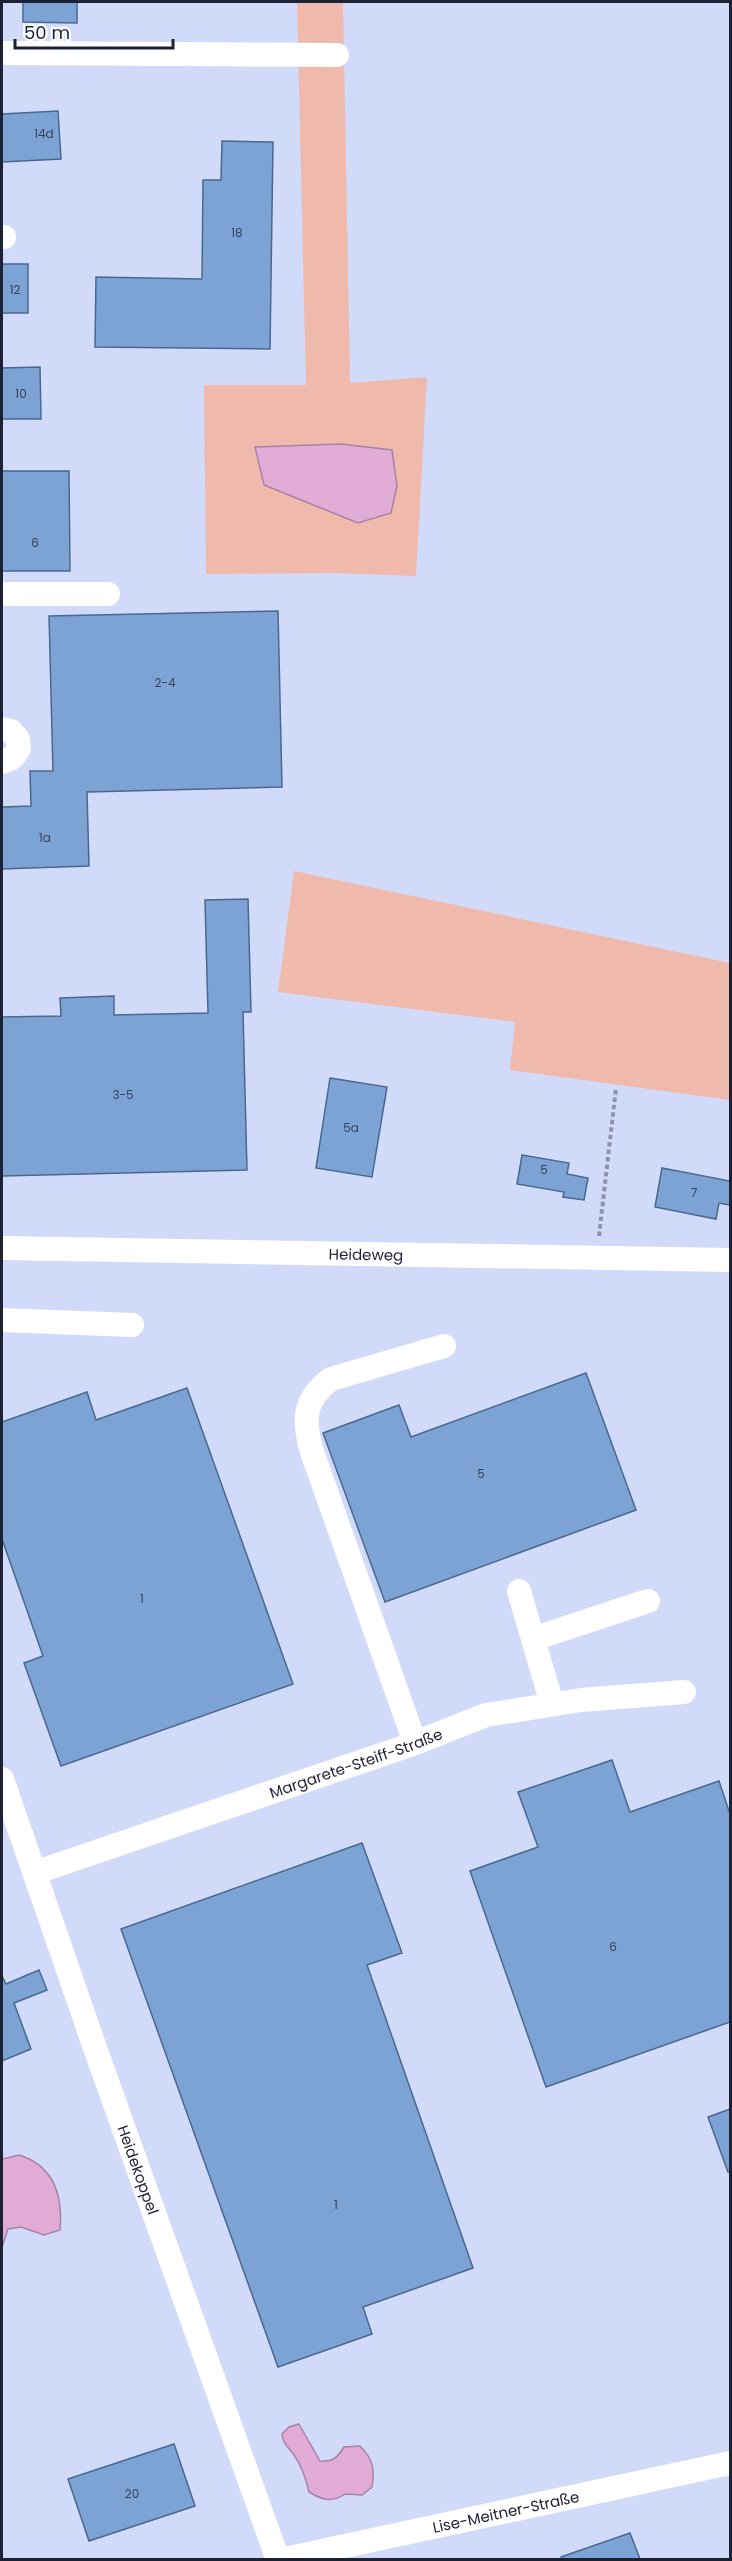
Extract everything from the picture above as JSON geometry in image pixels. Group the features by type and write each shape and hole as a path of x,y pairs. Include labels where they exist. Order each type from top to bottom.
{"street":[{"path":"2,53 337,55"},
{"path":"2,594 108,594"},
{"path":"2,729 11,731 18,739 19,749 12,758 2,762"},
{"name":"Heideweg","path":"2,1248 730,1260"},
{"path":"2,1320 132,1325"},
{"path":"415,1743 311,1449 306,1418 310,1403 320,1388 331,1379 444,1346"},
{"path":"519,1591 552,1704"},
{"path":"533,1639 648,1601"},
{"name":"Margarete-Steiff-Straße","path":"34,1873 415,1743 486,1715 552,1704 684,1692"},
{"name":"Heidekoppel","path":"2,1779 95,2049 279,2559"},
{"name":"Lise-Meitner-Straße","path":"279,2559 730,2463"}],"path":[{"path":"596,1258 616,1088"}],"shaded area":[{"path":"297,2 343,2 350,383 427,377 416,576 334,573 206,574 204,385 306,385"},
{"path":"341,444 392,450 397,486 391,513 358,523 264,485 255,447"},
{"path":"294,871 730,963 730,1100 510,1070 515,1022 278,992"},
{"path":"19,2155 41,2167 54,2184 60,2205 60,2230 44,2235 21,2227 8,2229 2,2247 2,2159"},
{"path":"299,2424 320,2461 334,2459 344,2447 360,2446 368,2455 372,2465 372,2487 362,2495 345,2494 331,2499 323,2499 309,2492 297,2459 285,2443 282,2434 289,2427"}],"building":[{"path":"23,2 77,2 77,23 23,22"},
{"path":"58,111 61,159 2,162 2,114"},
{"path":"222,141 273,142 270,349 95,347 96,277 202,279 203,180 221,180"},
{"path":"2,264 28,264 28,313 2,313"},
{"path":"40,367 41,419 2,419 2,368"},
{"path":"2,471 69,471 70,571 2,571"},
{"path":"278,611 282,787 87,792 89,866 2,869 2,807 31,806 30,771 53,771 49,616"},
{"path":"248,899 251,1012 243,1012 247,1170 2,1176 2,1017 61,1016 60,998 114,996 114,1015 208,1013 205,900"},
{"path":"330,1078 387,1087 372,1177 316,1168"},
{"path":"522,1155 569,1163 567,1174 588,1178 584,1200 563,1197 564,1192 517,1184"},
{"path":"662,1168 730,1181 730,1205 719,1203 716,1219 655,1207"},
{"path":"586,1373 636,1510 385,1602 323,1433 399,1405 411,1437"},
{"path":"187,1388 293,1684 61,1766 24,1663 43,1656 2,1539 2,1422 87,1392 96,1420"},
{"path":"612,1760 630,1812 719,1781 730,1814 730,2022 546,2087 470,1871 538,1847 518,1792"},
{"path":"362,1843 402,1953 367,1965 473,2268 363,2307 372,2334 278,2367 121,1929"},
{"path":"39,1970 47,1990 14,2003 31,2049 2,2061 2,1976 6,1984"},
{"path":"730,2109 730,2172 728,2172 708,2117"},
{"path":"174,2444 195,2506 89,2541 68,2479"},
{"path":"630,2533 640,2559 562,2559 561,2557"}]}
